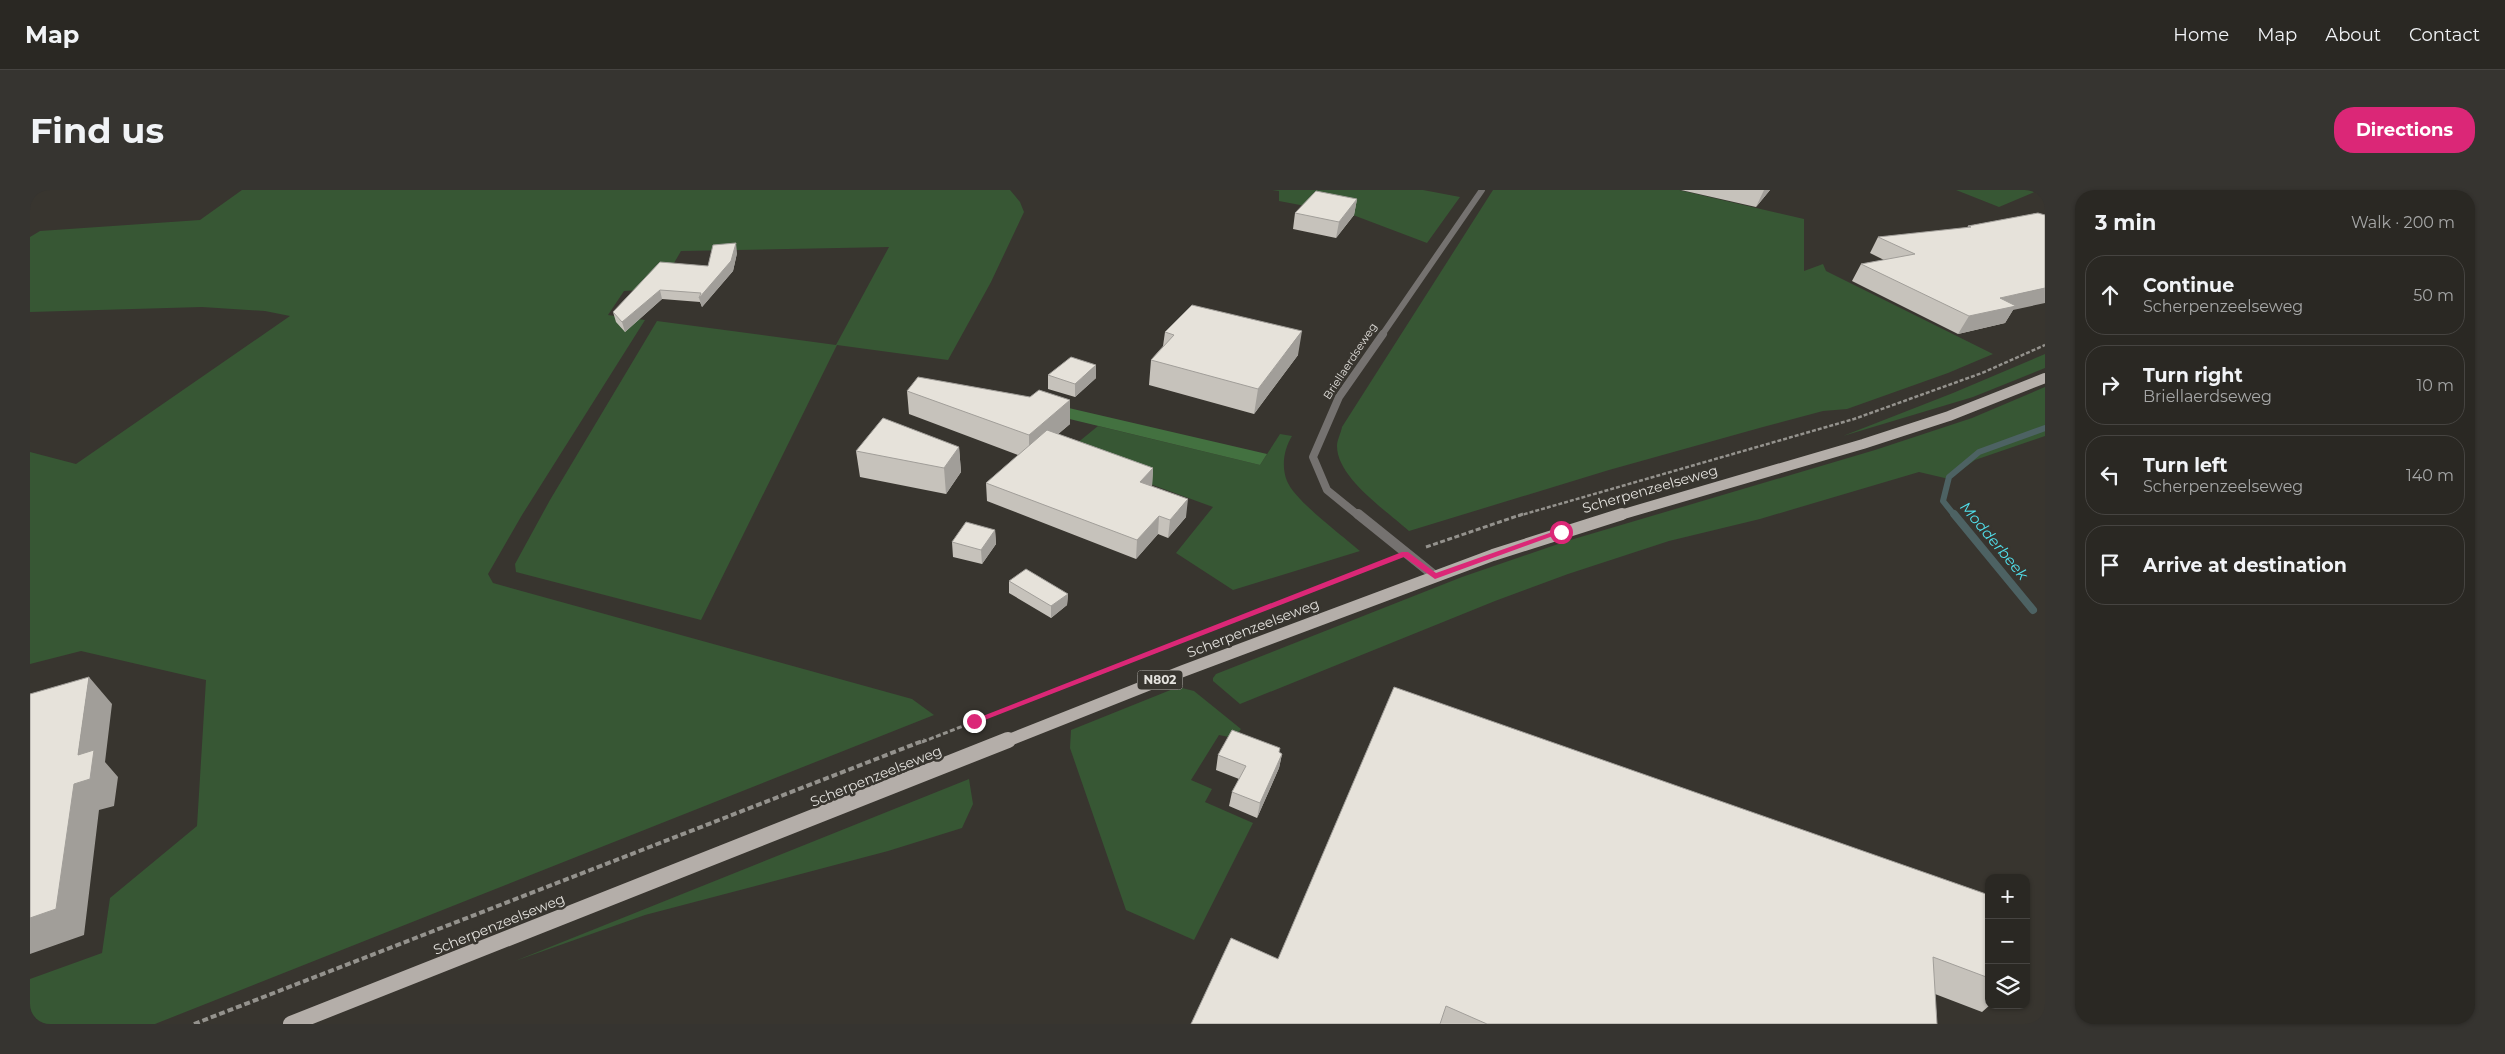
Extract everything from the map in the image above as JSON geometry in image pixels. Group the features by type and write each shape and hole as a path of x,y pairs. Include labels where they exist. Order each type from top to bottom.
{"main road":[{"name":"Scherpenzeelseweg","path":"291,1024 1183,671 1435,576 1561,532 1853,447 1949,416 2045,378"}],"street":[{"name":"Briellaerdseweg","path":"1435,576 1327,490 1313,457 1340,396 1482,190"}],"path":[{"name":"Scherpenzeelseweg","path":"194,1024 1405,554 1527,512 1890,409 2005,364 2045,345"}],"green space":[{"path":"242,190 1010,190 1020,202 1024,212 991,282 948,360 837,345 701,620 516,572 515,564 550,500 657,321 836,345 889,247 681,251 659,289 624,291 608,315 645,320 522,515 488,574 493,583 912,699 934,715 155,1024 30,1024 30,979 102,953 110,898 197,826 206,680 81,651 30,664 30,452 76,464 290,316 265,311 202,307 30,312 30,237 40,231 200,220"},
{"path":"1272,190 1423,190 1460,197 1427,243 1353,215 1279,201 1279,191"},
{"path":"1493,190 1679,190 1804,219 1804,271 1823,264 1826,271 1993,354 1948,373 1847,409 1823,411 1763,427 1609,470 1409,531 1354,482 1339,458 1338,441 1342,427"},
{"path":"1956,190 2039,190 1999,207"},
{"path":"2045,354 2045,368 1973,397 1843,436 1953,393"},
{"path":"2045,387 2045,436 1975,460 1949,479 1919,472 1760,519 1669,541 1568,574 1495,601 1240,704 1213,681 1216,674 1462,577 1567,541 1875,450 1972,418"},
{"path":"1030,399 1267,454 1260,465 1024,408"},
{"path":"1098,426 1260,465 1280,434 1292,436 1285,452 1284,469 1287,481 1309,508 1360,551 1233,590 1176,553 1213,507 1065,453"},
{"path":"1178,687 1194,691 1241,729 1234,738 1219,735 1191,780 1212,789 1205,802 1253,823 1194,940 1126,910 1070,748 1071,730"},
{"path":"969,779 973,804 962,828 888,851 645,915 515,961"}],"building":[{"path":"1316,191 1357,199 1339,222 1295,213"},
{"path":"2038,213 2045,215 2045,288 2000,298 2016,306 1969,316 1861,264 1915,254 1878,237 1971,227 1968,226"},
{"path":"736,243 731,261 699,298 701,293 660,290 622,322 613,312 660,262 708,266 713,245"},
{"path":"1192,305 1302,331 1258,389 1151,360 1174,335 1165,332"},
{"path":"1071,357 1096,365 1075,384 1048,375"},
{"path":"918,377 1030,397 1039,390 1070,400 1029,435 907,391"},
{"path":"883,418 959,447 944,468 856,451"},
{"path":"1047,430 1153,468 1140,482 1188,499 1170,520 1159,516 1137,540 986,483"},
{"path":"966,522 995,530 981,550 952,542"},
{"path":"1026,569 1068,594 1051,606 1009,581"},
{"path":"89,677 78,755 94,750 90,779 74,784 56,909 30,918 30,694"},
{"path":"1394,687 1985,894 1985,976 1933,957 1937,1024 1487,1024 1446,1006 1440,1024 1191,1024 1231,938 1278,959"},
{"path":"1232,730 1280,748 1279,752 1282,754 1260,803 1232,792 1246,766 1218,755"}],"waterway":[{"name":"Modderbeek","path":"1955,516 1943,501 1949,477 1979,452 2045,428"},
{"name":"Modderbeek","path":"1954,514 2033,610"}],"route":[{"path":"974,721 1147,652 1405,554 1435,576 1561,532"}]}
